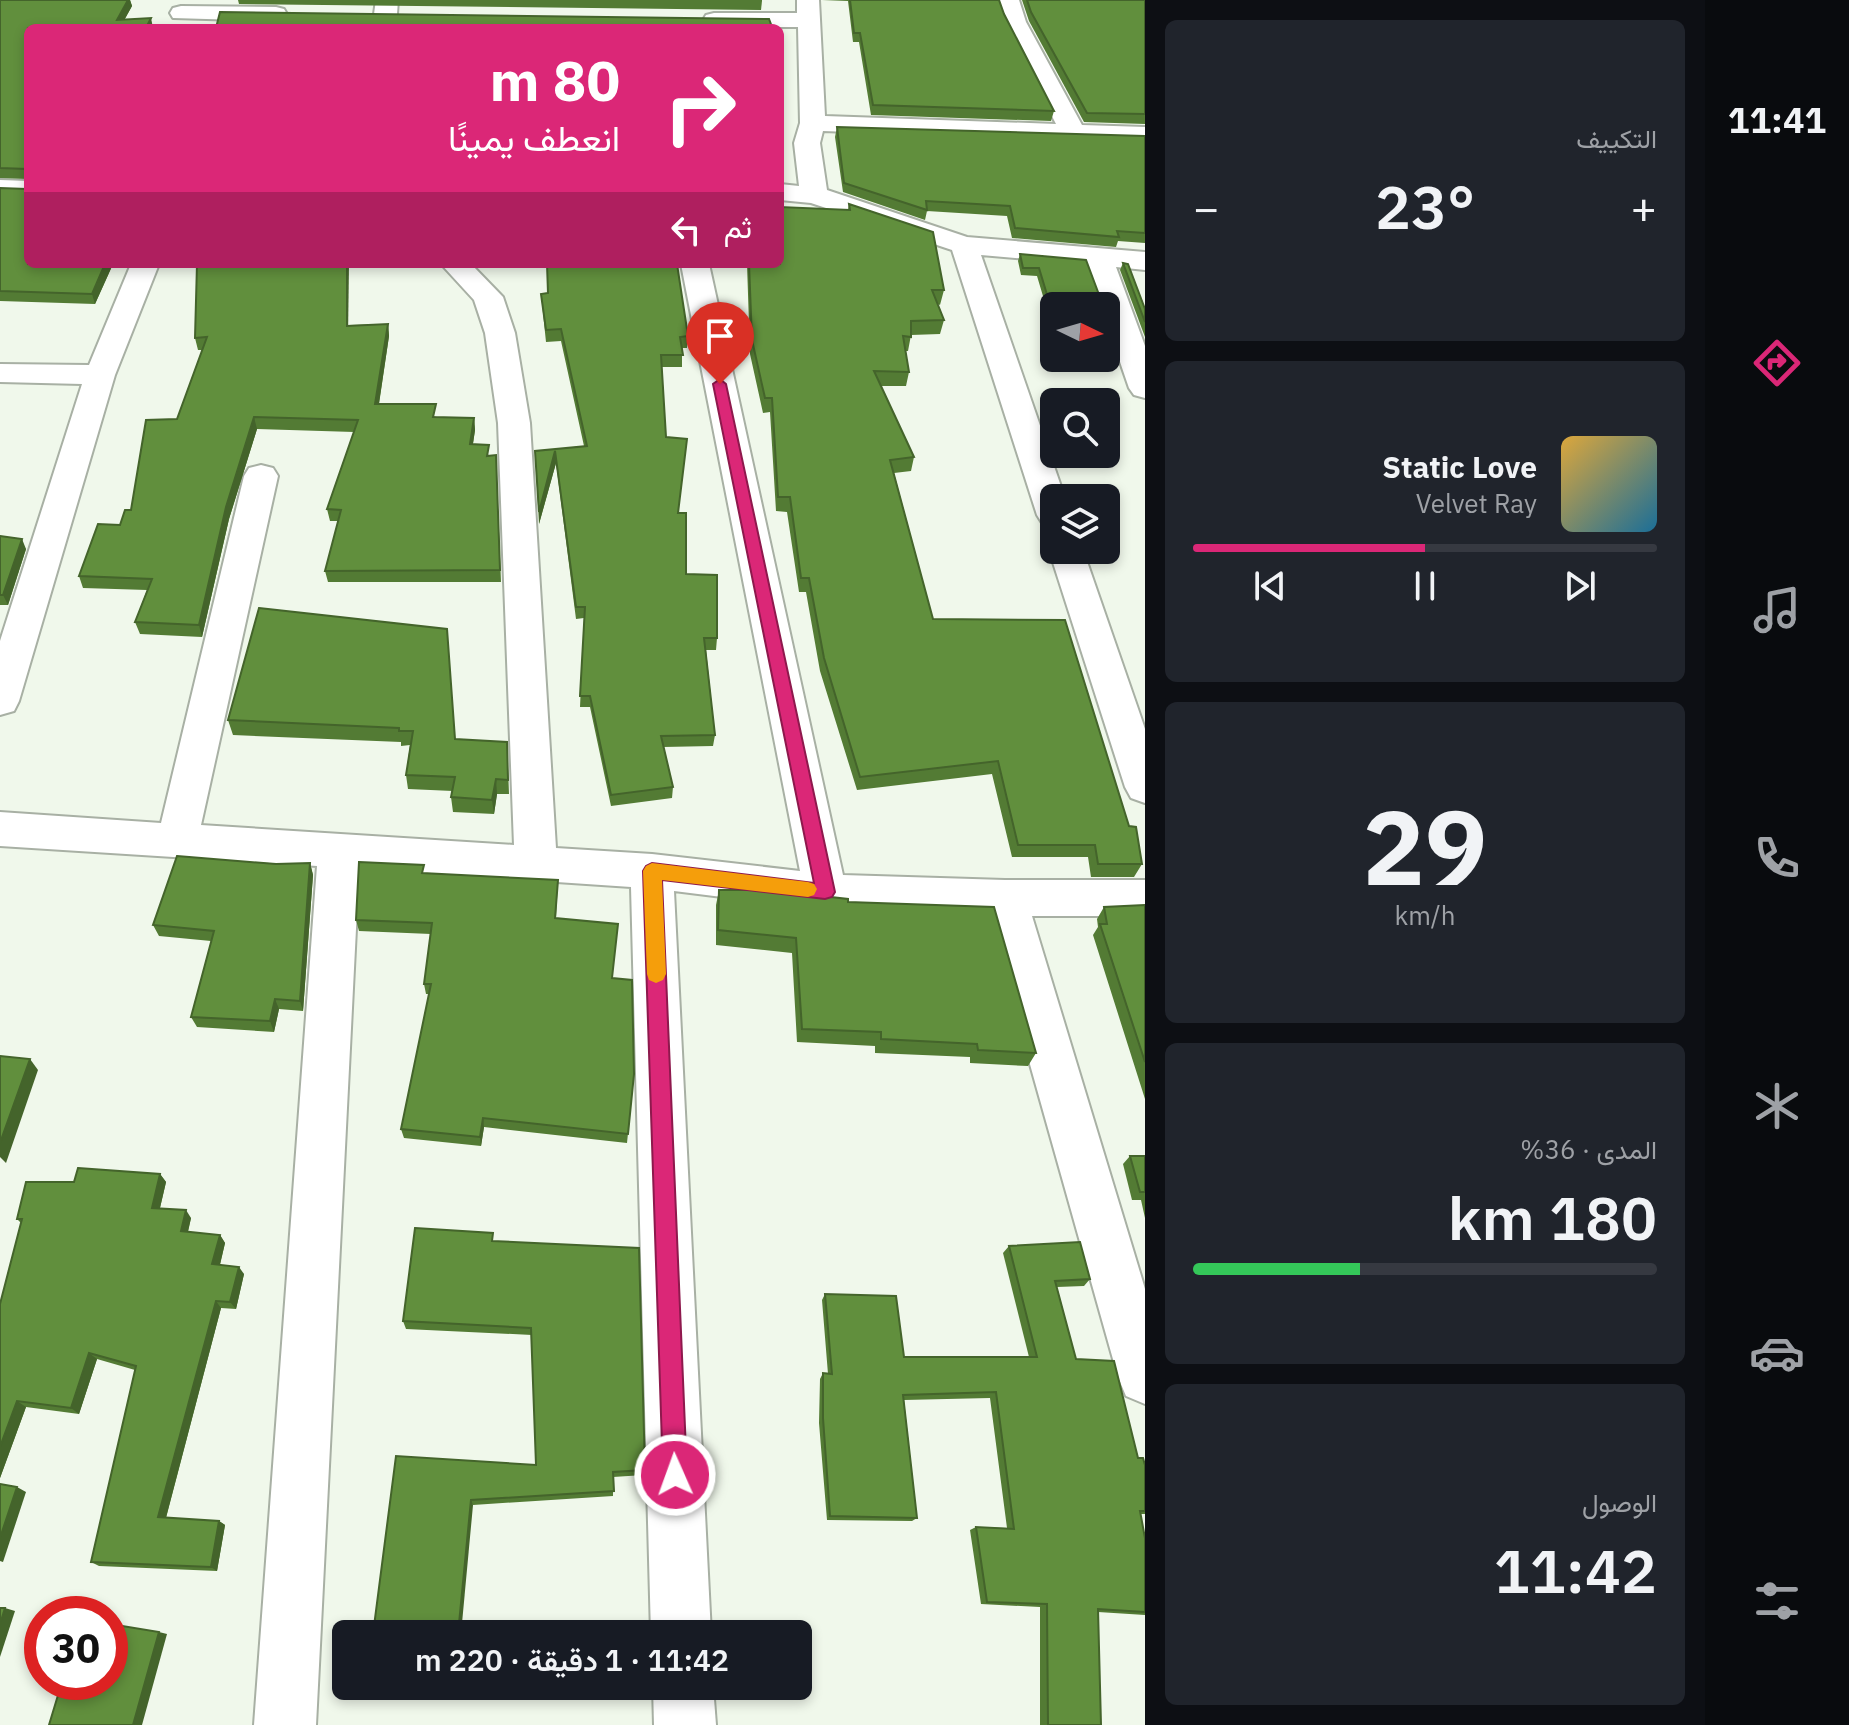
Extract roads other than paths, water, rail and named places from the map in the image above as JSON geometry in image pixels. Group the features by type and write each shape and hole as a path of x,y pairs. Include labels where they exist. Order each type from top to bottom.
{"street":[{"path":"1008,0 1015,22 1074,134"},
{"path":"684,19 710,10 807,10 813,123 807,143 814,195"},
{"path":"180,14 306,14"},
{"path":"381,15 416,16"},
{"path":"813,123 1145,135"},
{"path":"0,188 24,189"},
{"path":"784,192 814,195 964,245 1145,261"},
{"path":"964,245 1044,484"},
{"path":"1098,257 1145,388"},
{"path":"0,701 100,375 143,268"},
{"path":"459,268 488,297 500,333 514,423 536,865"},
{"path":"696,268 825,892"},
{"path":"0,373 100,375"},
{"path":"177,841 261,476"},
{"path":"1071,564 1145,787"},
{"path":"0,829 652,871 825,892 1005,898 1145,898"},
{"path":"285,1725 339,852"},
{"path":"652,871 680,1620"},
{"path":"1005,898 1145,1377"},
{"path":"684,1700 685,1725"}]}
